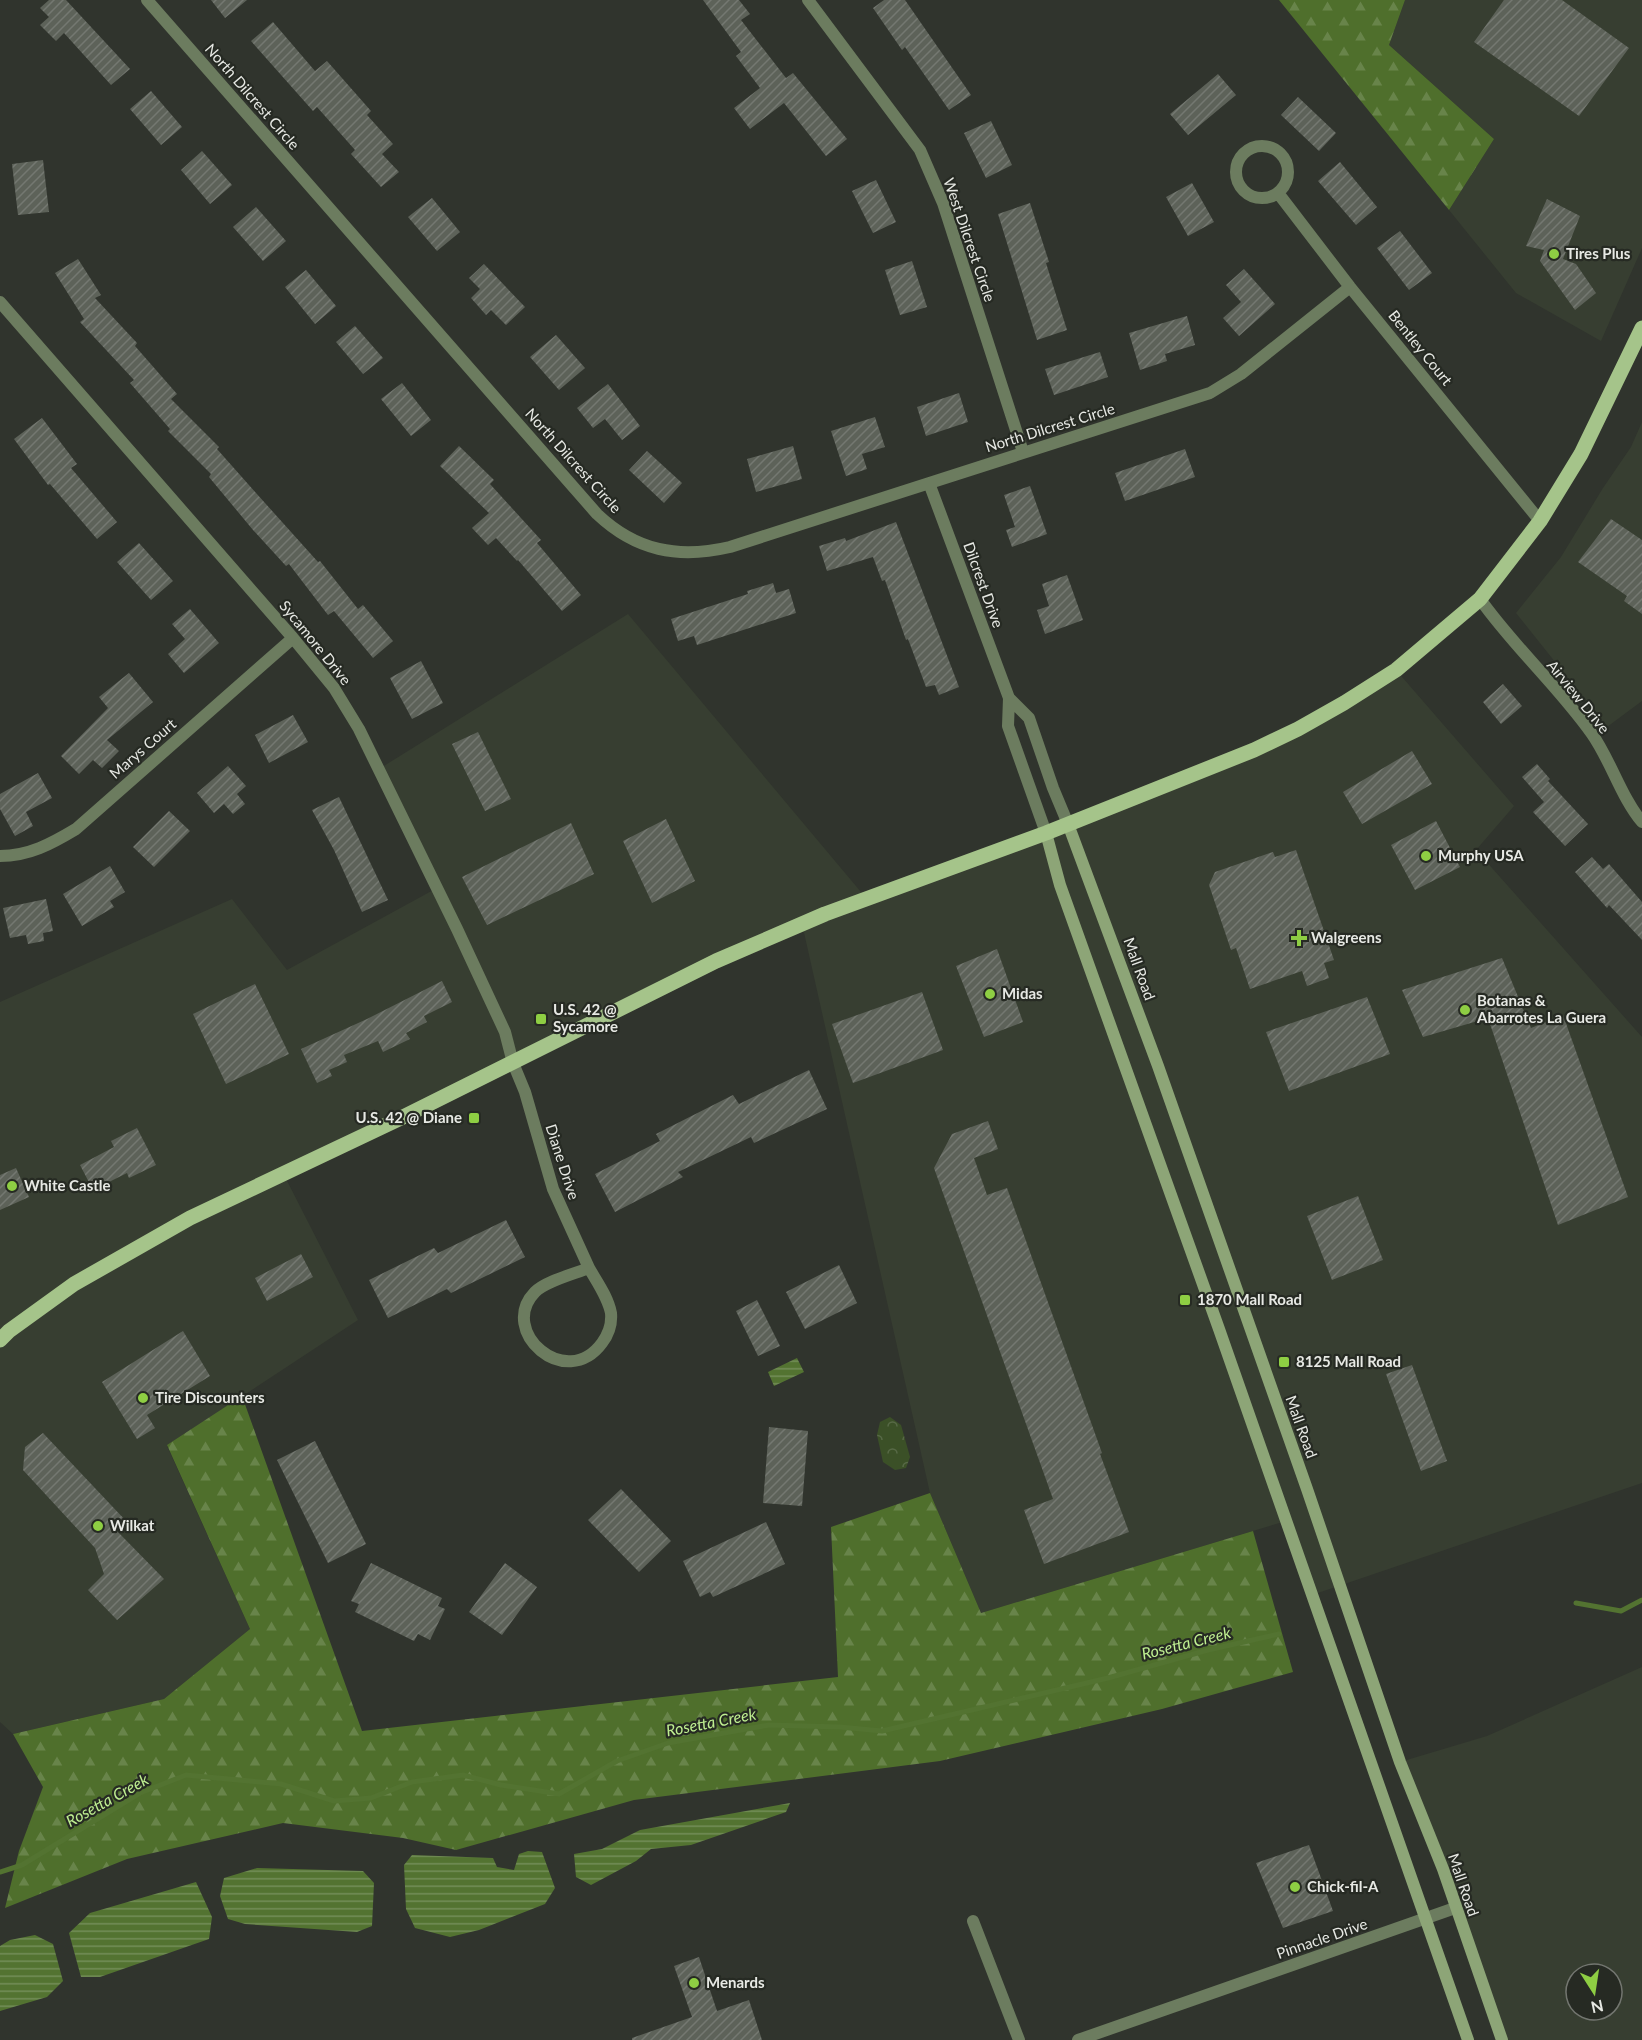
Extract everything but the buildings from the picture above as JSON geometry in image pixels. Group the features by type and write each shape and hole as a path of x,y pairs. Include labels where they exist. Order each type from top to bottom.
{"main road":[{"path":"0,1340 74,1284 183,1222 716,962 825,914 1046,833 1254,750 1298,729 1396,670 1480,599 1540,521 1583,452 1642,328"},
{"name":"Mall Road","path":"1068,824 1158,1066 1307,1489 1400,1762 1443,1869 1502,2040"},
{"path":"1046,833 1060,885 1468,2040"}],"street":[{"name":"North Dilcrest Circle","path":"147,0 597,514 625,536 662,551 705,553 741,543 1191,400 1218,389 1241,374 1350,287"},
{"name":"West Dilcrest Circle","path":"808,0 920,150 943,203 1023,452"},
{"path":"1259,146 1275,150 1282,155 1286,162 1287,179 1278,193 1262,199 1245,192 1239,186 1236,169 1238,161 1244,154 1259,146"},
{"name":"Bentley Court","path":"1278,193 1350,287 1540,521"},
{"name":"Sycamore Drive","path":"0,302 334,688 359,729 496,1012 505,1032 513,1063"},
{"name":"Dilcrest Drive","path":"929,483 1009,698 1008,726 1046,833"},
{"name":"Airview Drive","path":"1480,599 1502,630 1581,719 1594,737 1642,822"},
{"name":"Marys Court","path":"0,856 32,852 76,829 293,638"},
{"name":"Dilcrest Drive","path":"1009,698 1029,718 1068,824"},
{"name":"Diane Drive","path":"513,1063 525,1092 553,1189 589,1268 608,1303 610,1313 611,1324 596,1351 584,1359 569,1362 551,1358 537,1348 527,1332 524,1318 527,1304 542,1286 589,1268"},
{"name":"Pinnacle Drive","path":"1078,2040 1455,1908"},
{"path":"973,1921 1019,2040"}],"shaded area":[{"path":"1405,0 1642,0 1642,248 1601,341 1516,293 1449,210 1494,139 1389,45"},
{"path":"1642,422 1642,701 1607,727 1516,613 1561,557 1631,447"},
{"path":"628,614 866,898 1254,750 1396,670 1514,806 1476,850 1642,1037 1642,1483 1312,1595 1286,1521 981,1613 930,1493 803,928 283,1173 358,1320 167,1446 250,1629 164,1699 13,1734 0,1722 0,1002 232,899 287,970 437,888 379,769"},
{"path":"797,1358 804,1372 774,1386 768,1372"},
{"path":"1642,1667 1642,2040 1502,2040 1400,1762 1487,1736"},
{"path":"790,1803 786,1812 691,1845 651,1849 636,1861 591,1885 576,1877 574,1854 602,1849 640,1830"},
{"path":"528,1851 542,1852 555,1888 545,1904 479,1930 450,1937 415,1928 406,1909 404,1865 412,1855 493,1858 497,1867 514,1870 519,1854"},
{"path":"257,1868 363,1871 374,1883 372,1926 357,1932 245,1924 228,1919 220,1896 224,1878"},
{"path":"196,1882 212,1917 209,1939 100,1977 81,1977 69,1933 90,1913"},
{"path":"35,1935 53,1944 63,1981 47,1997 0,2011 0,1946 10,1940"}],"green space":[{"path":"1279,0 1405,0 1389,45 1494,139 1449,210"},
{"path":"242,1396 362,1731 838,1677 831,1527 930,1493 981,1613 1253,1531 1293,1672 1162,1709 940,1761 634,1800 456,1850 403,1838 283,1823 127,1859 5,1908 19,1851 43,1787 13,1734 164,1699 250,1629 167,1445"},
{"path":"890,1417 901,1425 910,1457 906,1468 895,1470 883,1462 877,1435 880,1422"}],"waterway":[{"name":"Rosetta Creek","path":"1576,1603 1621,1611 1642,1600"},
{"name":"Rosetta Creek","path":"0,1872 22,1865 140,1793 186,1775 281,1784 334,1801 371,1798 412,1782 463,1775 501,1785 559,1794 617,1761 668,1743 769,1725 882,1731 1108,1678 1208,1650 1279,1634"}],"place":[{"name":"Tires Plus","path":"1554,254"},
{"name":"Murphy USA","path":"1426,856"},
{"name":"Walgreens","path":"1299,938"},
{"name":"Midas","path":"990,994"},
{"name":"Botanas & Abarrotes La Guera","path":"1465,1010"},
{"name":"U.S. 42 @ Sycamore","path":"541,1019"},
{"name":"U.S. 42 @ Diane","path":"474,1118"},
{"name":"White Castle","path":"12,1186"},
{"name":"1870 Mall Road","path":"1185,1300"},
{"name":"8125 Mall Road","path":"1284,1362"},
{"name":"Tire Discounters","path":"143,1398"},
{"name":"Wilkat","path":"98,1526"},
{"name":"Chick-fil-A","path":"1295,1887"},
{"name":"Menards","path":"694,1983"}]}
